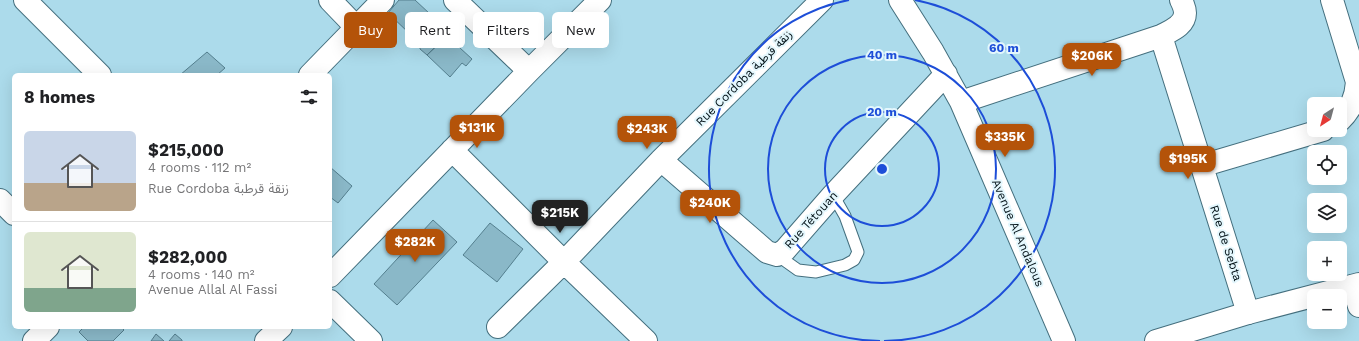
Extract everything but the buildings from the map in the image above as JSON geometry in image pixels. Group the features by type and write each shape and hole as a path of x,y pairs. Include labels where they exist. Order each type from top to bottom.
{"street":[{"path":"25,0 98,73"},
{"path":"330,0 344,15"},
{"path":"371,12 383,0"},
{"path":"455,0 529,71"},
{"path":"332,274 600,0"},
{"name":"Rue Cordoba زنقة قرطبة","path":"498,327 564,262 661,160 822,0"},
{"name":"Avenue Al Andalous","path":"900,0 946,74 961,102 1064,341"},
{"path":"1332,0 1357,82 1354,100 1347,111"},
{"path":"961,102 1161,36 1178,27 1182,23 1183,6"},
{"name":"Rue de Sebta","path":"1161,36 1248,313"},
{"path":"312,73 344,40"},
{"name":"Rue Tétouan","path":"661,160 767,252 777,255 785,250 946,74"},
{"path":"1201,166 1307,135"},
{"path":"452,150 564,262 646,341"},
{"path":"0,200 12,212"},
{"path":"1156,341 1204,334 1248,313 1357,292"},
{"path":"332,303 371,341"},
{"path":"34,341 46,329"},
{"path":"266,341 279,329"}],"lane":[{"path":"777,255 798,270 816,272 845,265 854,260 858,252 845,216 833,196"}]}
